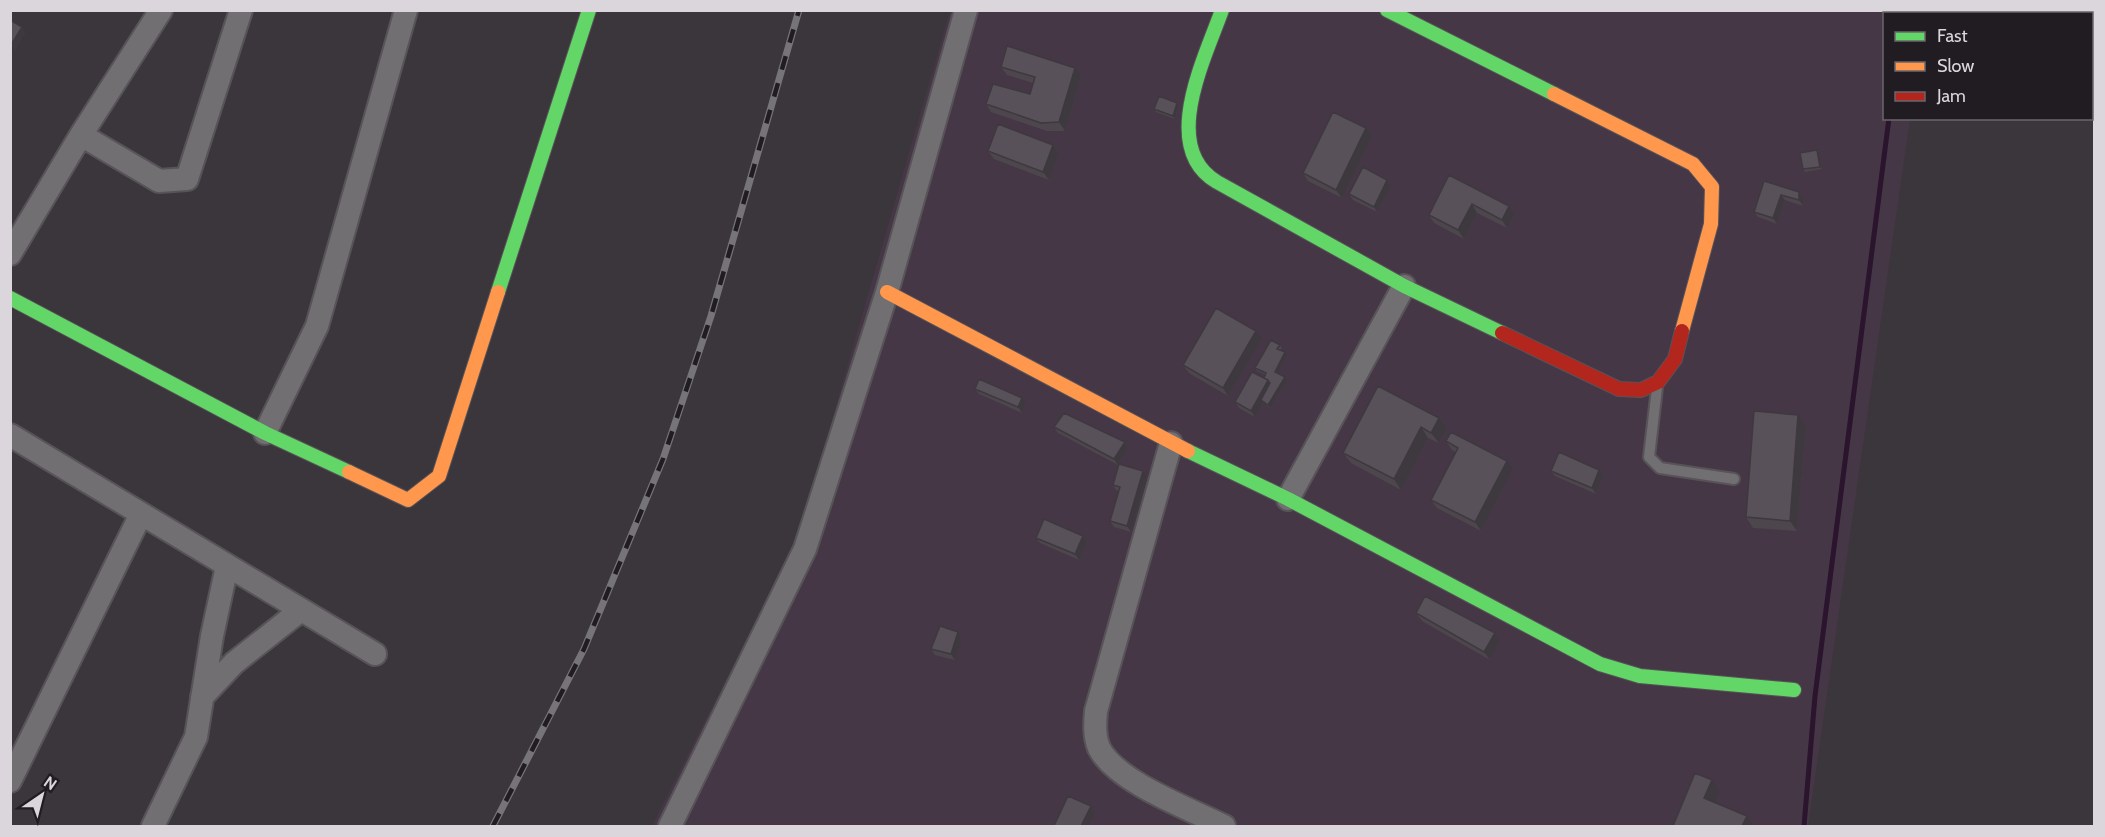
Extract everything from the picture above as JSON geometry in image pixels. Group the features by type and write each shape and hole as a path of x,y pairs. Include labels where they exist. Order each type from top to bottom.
{"street":[{"path":"10,254 81,135 161,10"},
{"path":"81,135 159,181 187,179 241,10"},
{"path":"266,433 317,326 406,10"},
{"path":"10,298 266,433 408,500 439,476 589,10"},
{"path":"670,826 805,549 887,292 966,10"},
{"path":"1222,10 1188,114 1187,144 1196,167 1217,182 1404,286 1619,389 1641,390 1658,382 1675,359 1711,224 1712,187 1693,164 1387,10"},
{"path":"1288,499 1404,286"},
{"path":"887,292 1171,443 1288,499 1600,664 1640,675 1794,690"},
{"path":"10,435 375,654"},
{"path":"1171,443 1094,728 1099,747 1108,761 1122,772 1224,826"},
{"path":"10,781 141,514"},
{"path":"153,826 196,737 227,566"},
{"path":"202,698 234,663 301,610"}],"lane":[{"path":"1658,382 1649,457 1660,468 1734,479"}],"shaded area":[{"path":"950,11 1926,11 1883,12 1883,120 1910,120 1808,826 652,826 798,537"}],"building":[{"path":"10,20 22,27 11,45 10,45"},
{"path":"1007,46 1075,68 1059,122 1041,123 986,104 993,84 1030,94 1035,77 1001,67"},
{"path":"1159,96 1177,103 1173,116 1154,109"},
{"path":"1333,112 1366,128 1336,190 1303,173"},
{"path":"998,124 1053,145 1043,172 988,151"},
{"path":"1817,150 1820,167 1803,169 1800,153"},
{"path":"1363,167 1387,180 1374,207 1349,194"},
{"path":"1449,175 1509,206 1502,220 1472,204 1458,230 1429,215"},
{"path":"1764,181 1799,192 1799,200 1781,195 1773,218 1754,212"},
{"path":"1216,308 1256,331 1223,388 1183,365"},
{"path":"1271,340 1280,345 1277,349 1285,352 1275,372 1285,377 1268,405 1261,400 1270,383 1264,378 1266,373 1255,368"},
{"path":"1252,372 1268,380 1251,411 1235,402"},
{"path":"979,379 1022,398 1018,407 975,389"},
{"path":"1378,386 1439,418 1431,433 1421,427 1394,479 1343,453"},
{"path":"1754,411 1798,415 1790,521 1746,517"},
{"path":"1064,413 1125,442 1114,459 1054,427"},
{"path":"1451,432 1507,461 1475,522 1431,500 1458,448 1446,441"},
{"path":"1559,452 1599,470 1592,488 1551,471"},
{"path":"1119,464 1143,471 1127,526 1110,521 1120,487 1113,485"},
{"path":"1044,519 1083,536 1075,554 1036,538"},
{"path":"1425,596 1495,633 1484,652 1416,613"},
{"path":"940,626 958,632 951,654 931,649"},
{"path":"1695,773 1712,780 1704,798 1747,816 1742,826 1673,826"},
{"path":"1068,796 1091,806 1081,826 1054,826"}],"waterway":[{"path":"1804,826 1815,696 1889,120"}],"railway":[{"path":"493,826 584,649 663,459 711,316 799,10"}],"traffic: fast":[{"path":"498,292 589,10"},
{"path":"1222,10 1191,101 1189,125 1191,148 1200,167 1217,182 1404,286 1502,333"},
{"path":"1387,10 1554,94"},
{"path":"10,298 265,433 349,472"},
{"path":"1188,451 1288,499 1600,664 1640,676 1794,690"}],"traffic: slow":[{"path":"1554,94 1693,164 1712,187 1711,224 1682,331"},
{"path":"349,472 408,500 439,476 498,292"},
{"path":"887,292 1188,451"}],"traffic: jam":[{"path":"1502,333 1619,389 1641,390 1658,382 1675,359 1682,331"}]}
